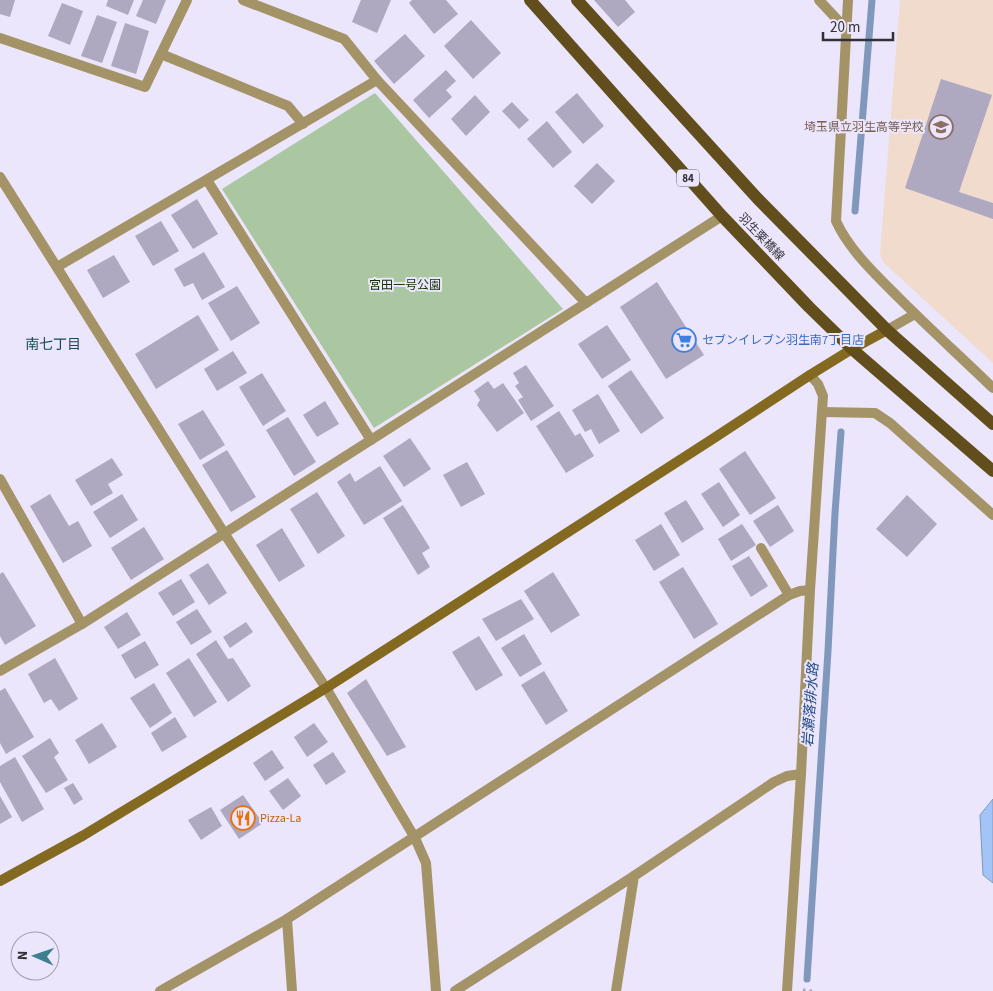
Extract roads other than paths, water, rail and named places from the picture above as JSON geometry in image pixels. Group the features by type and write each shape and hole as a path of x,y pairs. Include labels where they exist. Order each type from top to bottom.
{"main road":[{"name":"羽生栗橋線","path":"530,0 722,216 809,307 852,349 993,471"},
{"name":"羽生栗橋線","path":"577,0 757,198 888,330 993,424"}],"street":[{"path":"0,38 145,87 187,0"},
{"path":"243,0 344,39 377,80 586,302"},
{"path":"819,0 846,29"},
{"path":"848,0 836,221 841,231 871,270 993,388"},
{"path":"161,54 288,106 303,124"},
{"path":"57,267 377,80"},
{"path":"207,180 370,440"},
{"path":"2,183 224,533 326,688 415,838 426,863 436,991"},
{"path":"0,671 82,624 722,216"},
{"path":"0,881 84,835 326,688 810,375 915,314"},
{"path":"787,991 823,396 818,384 810,375"},
{"path":"822,412 875,413 890,423 993,515"},
{"path":"0,479 82,624"},
{"path":"761,548 789,596"},
{"path":"160,991 287,919 789,596 800,590 810,590"},
{"path":"455,991 634,876 774,782 786,776 801,774"},
{"path":"616,991 634,876"},
{"path":"287,919 292,991"}],"water":[{"path":"993,799 993,883 983,875 980,815"}],"waterway":[{"name":"岩瀬落排水路","path":"855,211 872,0"},
{"name":"岩瀬落排水路","path":"807,979 841,432"}],"place":[{"name":"埼玉県立羽生高等学校","path":"941,127"},
{"name":"セブンイレブン羽生南7丁目店","path":"684,340"},
{"name":"Pizza-La","path":"243,818"}],"district":[{"name":"南七丁目","path":"53,345"}],"park label":[{"name":"宮田一号公園","path":"405,285"}]}
